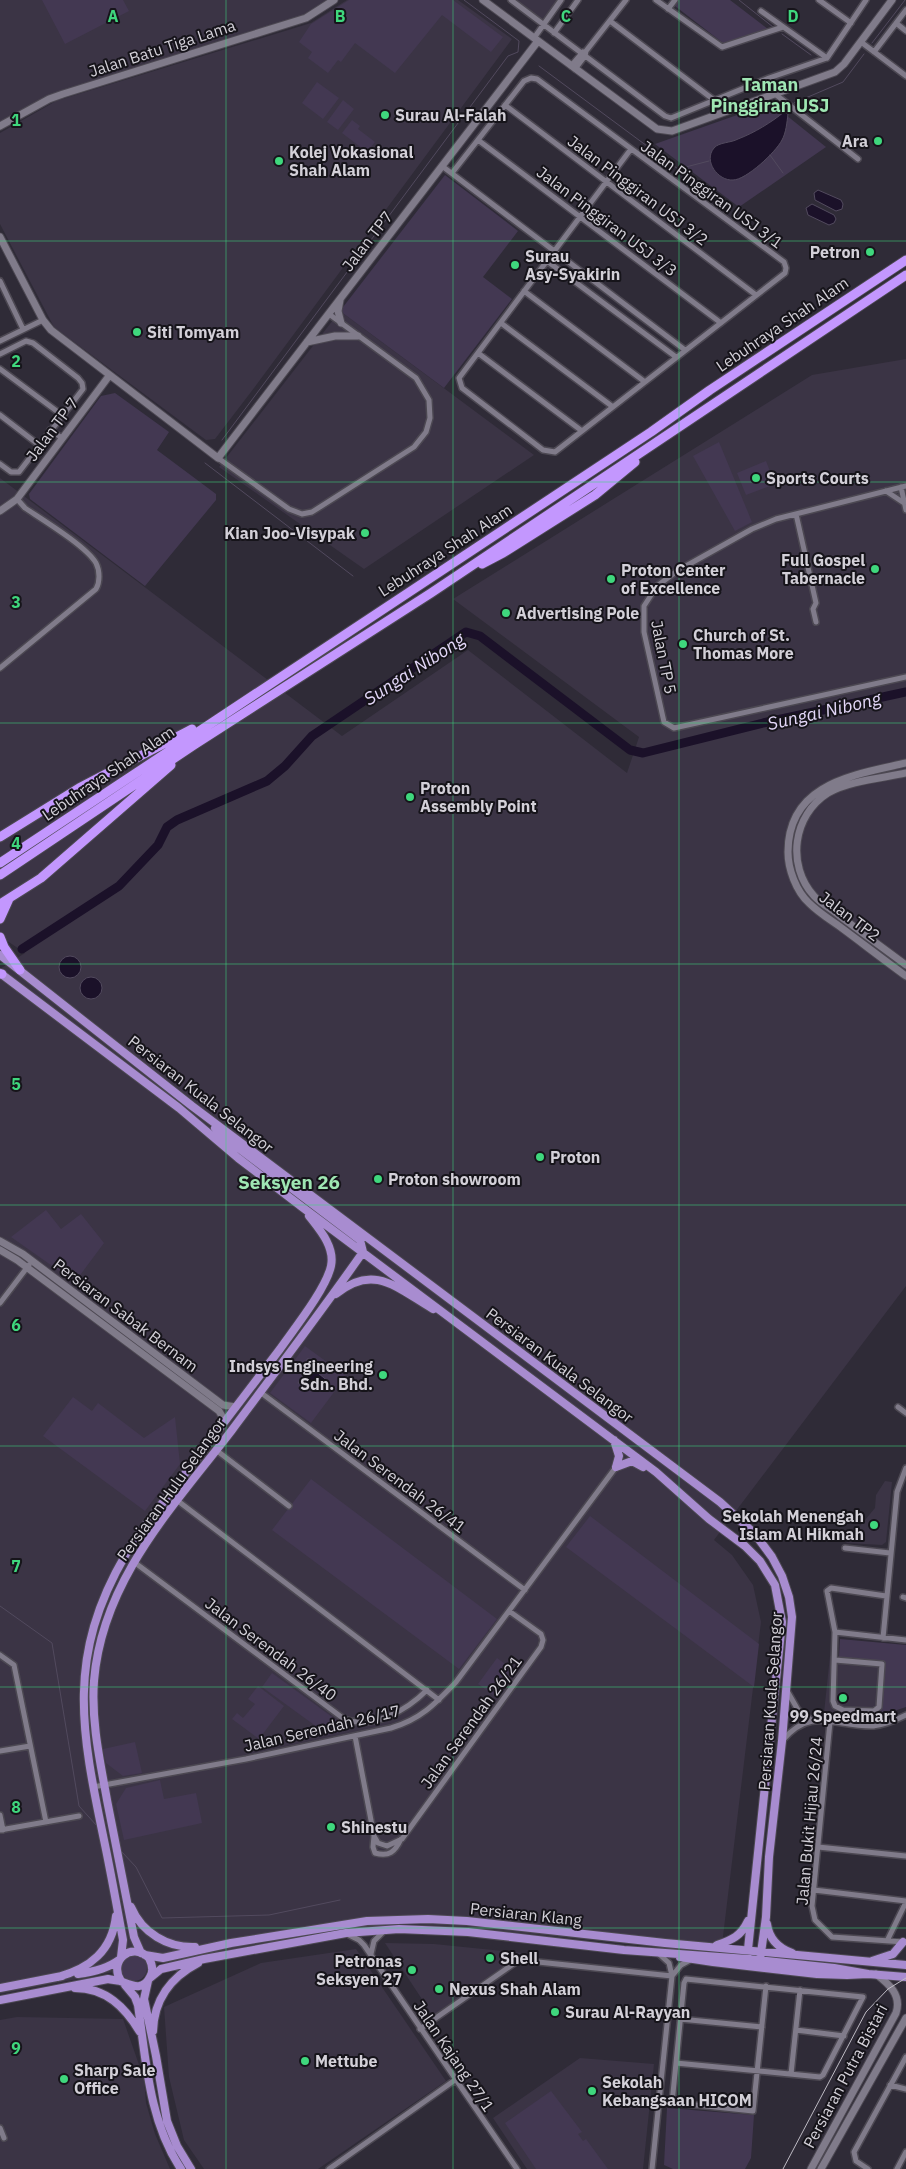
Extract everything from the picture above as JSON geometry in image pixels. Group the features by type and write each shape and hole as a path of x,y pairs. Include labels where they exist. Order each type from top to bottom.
{"highway":[{"name":"Lebuhraya Shah Alam","path":"0,863 234,706 651,432 710,390 906,260"},
{"name":"Lebuhraya Shah Alam","path":"0,875 190,748 430,593 906,275"},
{"path":"0,837 79,788 234,706"},
{"path":"0,904 41,878 155,781 190,748"},
{"path":"0,920 9,899"},
{"path":"0,937 4,947 20,970"}],"main road":[{"name":"Persiaran Kuala Selangor","path":"0,955 192,1106 720,1502 755,1534 772,1557 789,1597 792,1618 761,1956"},
{"name":"Persiaran Kuala Selangor","path":"1,974 179,1108 238,1158 302,1207 656,1472 708,1519 745,1546 760,1561 775,1584 782,1622 747,1954"},
{"path":"192,1106 224,1137 360,1240 363,1252"},
{"name":"Persiaran Hulu Selangor","path":"120,1958 123,1940 93,1788 84,1727 83,1707 86,1658 96,1618 126,1554 292,1333 324,1283 331,1266 328,1243 302,1207"},
{"name":"Persiaran Hulu Selangor","path":"143,1954 134,1937 104,1785 93,1709 96,1659 105,1623 112,1604 133,1562 329,1301 363,1252"},
{"path":"329,1301 357,1281 370,1278 385,1281 462,1326"},
{"path":"613,1439 619,1456 616,1468"},
{"path":"616,1468 628,1461 637,1463 675,1496 708,1519"},
{"path":"123,1881 134,1914 150,1934 186,1947 231,1943"},
{"path":"58,1977 85,1968 106,1946 113,1932 116,1914 112,1882"},
{"path":"712,1946 737,1937 743,1931 751,1915"},
{"path":"766,1917 768,1932 774,1940 788,1951 803,1956"},
{"name":"Persiaran Klang","path":"143,1954 163,1958 231,1943 367,1921 413,1919 467,1921 665,1943 712,1946 761,1956 803,1956 906,1965"},
{"name":"Persiaran Klang","path":"149,1980 161,1969 204,1959 346,1934 399,1929 448,1931 662,1953 693,1959 816,1974 847,1976 872,1974 906,1977"},
{"path":"870,1961 893,1954 904,1942"},
{"path":"0,1988 95,1971 113,1965 120,1958 131,1952 143,1954 151,1963 144,1999 167,2121 187,2168"},
{"name":"Persiaran Klang","path":"662,1953 747,1954"},
{"path":"761,1956 872,1974"},
{"path":"120,1958 116,1971 122,1983 135,1997 154,2107 164,2138 187,2168"},
{"path":"152,2039 154,2017 167,1987 182,1973 204,1959"},
{"path":"1,2000 108,1979 134,1987 149,1980"},
{"path":"63,1988 92,1990 109,1997 126,2011 142,2036"}],"street":[{"name":"Jalan Batu Tiga Lama","path":"0,126 49,99 306,18 334,0"},
{"path":"483,0 573,68 657,129 664,132 672,131 835,72 844,64 891,0"},
{"path":"511,0 584,53 665,116 671,118 827,58 866,0"},
{"path":"536,40 561,0"},
{"path":"554,33 578,0"},
{"path":"573,68 626,0"},
{"path":"656,0 722,47 782,27"},
{"path":"668,9 675,0"},
{"path":"819,0 851,23"},
{"path":"874,52 906,10"},
{"path":"761,11 827,58"},
{"path":"610,20 714,100"},
{"path":"896,24 906,31"},
{"name":"Jalan TP7","path":"218,458 536,40"},
{"path":"861,42 906,76"},
{"name":"Jalan Pinggiran USJ 3/1","path":"452,174 524,81 531,78 538,79 784,262 786,268 785,273 555,452 543,450 462,388 459,378 478,353"},
{"path":"775,94 858,158"},
{"name":"Jalan Pinggiran USJ 3/2","path":"505,105 756,295"},
{"name":"Jalan Pinggiran USJ 3/3","path":"478,140 720,323"},
{"path":"582,431 478,353 631,149"},
{"path":"442,166 685,350"},
{"path":"0,238 43,320 51,330 218,458 289,509 302,514 312,512 414,447 426,432 430,418 428,400 416,378 329,314"},
{"path":"547,261 676,358"},
{"path":"0,281 23,330"},
{"path":"524,292 645,382"},
{"path":"340,299 338,311 341,323"},
{"path":"0,341 43,320"},
{"path":"500,323 612,407"},
{"path":"307,342 335,336 358,336"},
{"path":"0,354 26,341 33,343 78,378 83,389 19,472 11,472 0,464"},
{"path":"0,369 62,415"},
{"name":"Jalan TP 7","path":"0,511 17,499 109,376"},
{"path":"0,415 39,445"},
{"path":"50,430 62,438"},
{"path":"903,487 906,510"},
{"name":"Jalan TP 5","path":"903,487 776,519 752,529 677,571 651,592 643,611 644,632 664,722 674,728 906,677"},
{"path":"886,491 905,500"},
{"path":"0,668 96,589 99,584 98,570 90,556 25,508 17,499"},
{"path":"796,514 816,603 813,609 816,622"},
{"name":"Jalan TP2","path":"906,764 841,778 826,786 812,796 800,810 795,818 788,844 790,873 808,903 906,976"},
{"name":"Jalan TP2","path":"906,773 842,786 828,793 808,811 803,820 796,845 796,863 803,881 814,897 906,965"},
{"name":"Persiaran Sabak Bernam","path":"0,1241 32,1261 223,1405 236,1407"},
{"name":"Persiaran Sabak Bernam","path":"0,1250 27,1267 219,1412 223,1419 223,1424"},
{"path":"0,1303 32,1261"},
{"name":"Jalan Serendah 26/41","path":"260,1392 524,1590"},
{"path":"898,1407 906,1413"},
{"path":"216,1450 289,1506"},
{"name":"Jalan Serendah 26/17","path":"93,1788 355,1736 406,1724 424,1714 456,1682 616,1468"},
{"path":"883,1638 890,1554 898,1492 906,1469"},
{"path":"178,1500 439,1700"},
{"path":"845,1548 890,1554"},
{"name":"Jalan Serendah 26/40","path":"133,1562 344,1719 358,1722 374,1721 415,1702 426,1690"},
{"path":"874,1711 843,1710 835,1706 833,1701 835,1632 828,1588 886,1596"},
{"name":"Jalan Serendah 26/21","path":"374,1836 378,1843 384,1847 402,1839 541,1648 543,1640 541,1634 509,1611"},
{"path":"835,1632 906,1640"},
{"path":"0,1655 14,1665 46,1822"},
{"path":"834,1660 882,1664 878,1707 874,1711 874,1726"},
{"path":"786,1689 798,1710 812,1720"},
{"name":"Jalan Bukit Hijau 26/24","path":"812,1720 874,1726 906,1715"},
{"path":"782,1741 798,1725 812,1720"},
{"name":"Jalan Bukit Hijau 26/24","path":"830,1722 812,1906 815,1920 832,1937 904,1942"},
{"path":"355,1736 374,1836 373,1847 375,1853 384,1856 393,1852 402,1839"},
{"path":"0,1751 30,1746"},
{"path":"0,1815 1,1830 79,1816"},
{"path":"818,1847 906,1856"},
{"path":"814,1890 906,1902 887,1941"},
{"path":"371,1957 370,1952 374,1941 384,1931"},
{"name":"Jalan Kajang 27/1","path":"346,1934 359,1940 517,2169"},
{"path":"652,2169 672,1976 669,1963 662,1953"},
{"path":"672,1976 681,1966 693,1959"},
{"path":"420,2028 520,1960 672,1976"},
{"name":"Persiaran Putra Bistari","path":"814,2168 896,2013 898,2006 895,1993 872,1974"},
{"path":"672,2103 684,1982 689,1978 864,1996 823,2075 820,2077 676,2063"},
{"path":"659,2101 753,2111 766,1986"},
{"path":"791,2074 800,1990"},
{"path":"680,2018 762,2028"},
{"name":"Persiaran Putra Bistari","path":"821,2169 906,2018"},
{"path":"796,2030 844,2036"},
{"path":"666,2038 678,2039"},
{"path":"868,2169 856,2161 854,2152 906,2058"},
{"path":"329,2169 455,2080"},
{"path":"890,2085 906,2089"},
{"path":"0,2128 4,2138"},
{"path":"897,2169 906,2152"}],"shaded area":[{"path":"0,0 338,0 307,20 65,90 0,123"},
{"path":"42,0 123,0 129,11 65,44"},
{"path":"347,0 458,0 512,39 254,388 215,439 206,440 54,327 0,224 0,133 56,101 311,23"},
{"path":"349,0 453,0 503,37 491,52 442,15 395,73 355,43 341,62 338,60 328,73 308,58 312,52 299,42 311,24"},
{"path":"515,0 557,0 542,20"},
{"path":"679,0 730,0 768,29 723,43 675,6"},
{"path":"317,82 339,98 323,119 302,103"},
{"path":"343,100 354,109 338,130 327,122"},
{"path":"771,103 826,147 739,207 655,144"},
{"path":"784,112 788,114 786,127 779,145 753,171 739,179 733,180 717,174 710,159 714,148 750,134"},
{"path":"352,120 360,126 358,129 375,142 367,152 342,133"},
{"path":"445,175 518,231 483,277 512,299 444,388 340,311"},
{"path":"818,190 841,200 843,204 842,209 836,211 815,200 814,193"},
{"path":"812,204 834,215 836,219 834,223 829,225 808,215 806,208"},
{"path":"340,311 534,455 364,569 219,467"},
{"path":"906,359 906,1286 714,1540 732,1555 753,1585 761,1622 721,1953 471,1928 398,1923 279,1940 0,1994 0,969 25,953 0,936 0,478 342,736 468,650 627,773 639,737 453,599 812,375"},
{"path":"115,393 169,432 157,450 216,494 216,500 145,586 30,499 29,494 101,396"},
{"path":"719,442 752,522 735,531 693,456"},
{"name":"Sports Courts","path":"766,461 775,484 746,495 737,473"},
{"path":"66,956 74,956 81,963 81,971 74,978 66,978 59,971 59,963"},
{"path":"87,977 95,977 102,984 102,992 95,999 87,999 80,992 80,984"},
{"path":"46,1210 61,1229 81,1214 104,1243 75,1282 11,1237"},
{"path":"305,1346 346,1376 311,1423 270,1393"},
{"path":"307,1359 309,1359 313,1369 329,1382 326,1389 322,1391 307,1379 300,1384 298,1383 308,1368"},
{"path":"73,1397 92,1411 98,1403 144,1438 175,1417 180,1464 145,1511 43,1436"},
{"path":"311,1479 497,1619 459,1669 272,1530"},
{"name":"Sekolah Menengah Islam Al Hikmah","path":"885,1481 892,1482 886,1542 882,1545 846,1543 875,1508 876,1495"},
{"path":"590,1516 759,1644 754,1687 566,1547"},
{"path":"840,1639 906,1645 906,1707 879,1716 883,1661 839,1657"},
{"path":"830,1656 880,1661 876,1716 824,1713"},
{"path":"497,1658 512,1669 493,1695 478,1684"},
{"path":"272,1673 350,1730 328,1735 262,1687"},
{"path":"258,1686 284,1706 259,1739 232,1719 237,1713 243,1718 255,1704 248,1699"},
{"path":"135,1742 142,1773 123,1776 106,1763 103,1749"},
{"path":"160,1780 164,1799 196,1793 202,1823 124,1840 116,1804 126,1788"},
{"path":"385,1943 434,1944 522,1953 433,2016"},
{"name":"Mettube","path":"356,1949 446,2081 318,2169 204,2169 184,2140 169,2077 164,2007 261,1963"},
{"path":"134,1955 143,1959 147,1968 143,1977 134,1981 125,1977 121,1968 125,1959"},
{"path":"17,2017 123,2019 144,2079 146,2103 155,2134 170,2169 0,2169 0,2020"},
{"name":"Sekolah Kebangsaan HICOM","path":"580,2058 654,2064 643,2169 527,2169 493,2118"},
{"path":"551,2091 582,2132 578,2134 583,2141 586,2139 608,2169 536,2169 505,2123"},
{"path":"667,2108 754,2115 751,2158 745,2169 673,2169 664,2165"}],"waterway":[{"path":"222,440 508,56 518,52 519,41 464,0"},
{"path":"739,0 773,27"},
{"path":"872,43 905,0"},
{"path":"782,34 811,55"},
{"path":"794,103 843,82 864,54"},
{"path":"539,66 678,169 709,161"},
{"path":"770,155 783,173"},
{"path":"205,463 353,576"},
{"name":"Sungai Nibong","path":"22,949 119,886 158,845 167,827 177,820 267,781 285,766 312,736 466,632 480,636 630,750 643,753 763,723 906,692"},
{"path":"0,1606 52,1643 79,1806 97,1826"},
{"path":"122,1852 136,1867 162,1918 269,1915 340,1900"}],"tram line":[{"path":"783,2169 866,2012 888,1989 906,1978"}],"place":[{"name":"Surau Al-Falah","path":"385,115"},
{"name":"Ara","path":"878,141"},
{"name":"Kolej Vokasional Shah Alam","path":"279,161"},
{"name":"Petron","path":"870,252"},
{"name":"Surau Asy-Syakirin","path":"515,265"},
{"name":"Siti Tomyam","path":"137,332"},
{"name":"Sports Courts","path":"756,478"},
{"name":"Kian Joo-Visypak","path":"365,533"},
{"name":"Full Gospel Tabernacle","path":"875,569"},
{"name":"Proton Center of Excellence","path":"611,579"},
{"name":"Advertising Pole","path":"506,613"},
{"name":"Church of St. Thomas More","path":"683,644"},
{"name":"Proton Assembly Point","path":"410,797"},
{"name":"Proton","path":"540,1157"},
{"name":"Proton showroom","path":"378,1179"},
{"name":"Indsys Engineering Sdn. Bhd.","path":"383,1375"},
{"name":"Sekolah Menengah Islam Al Hikmah","path":"874,1525"},
{"name":"99 Speedmart","path":"843,1698"},
{"name":"Shinestu","path":"331,1827"},
{"name":"Shell","path":"490,1958"},
{"name":"Petronas Seksyen 27","path":"412,1970"},
{"name":"Nexus Shah Alam","path":"439,1989"},
{"name":"Surau Al-Rayyan","path":"555,2012"},
{"name":"Mettube","path":"305,2061"},
{"name":"Sharp Sale Office","path":"64,2079"},
{"name":"Sekolah Kebangsaan HICOM","path":"592,2091"}],"district":[{"name":"Taman Pinggiran USJ","path":"770,94"},
{"name":"Seksyen 26","path":"289,1182"}]}
